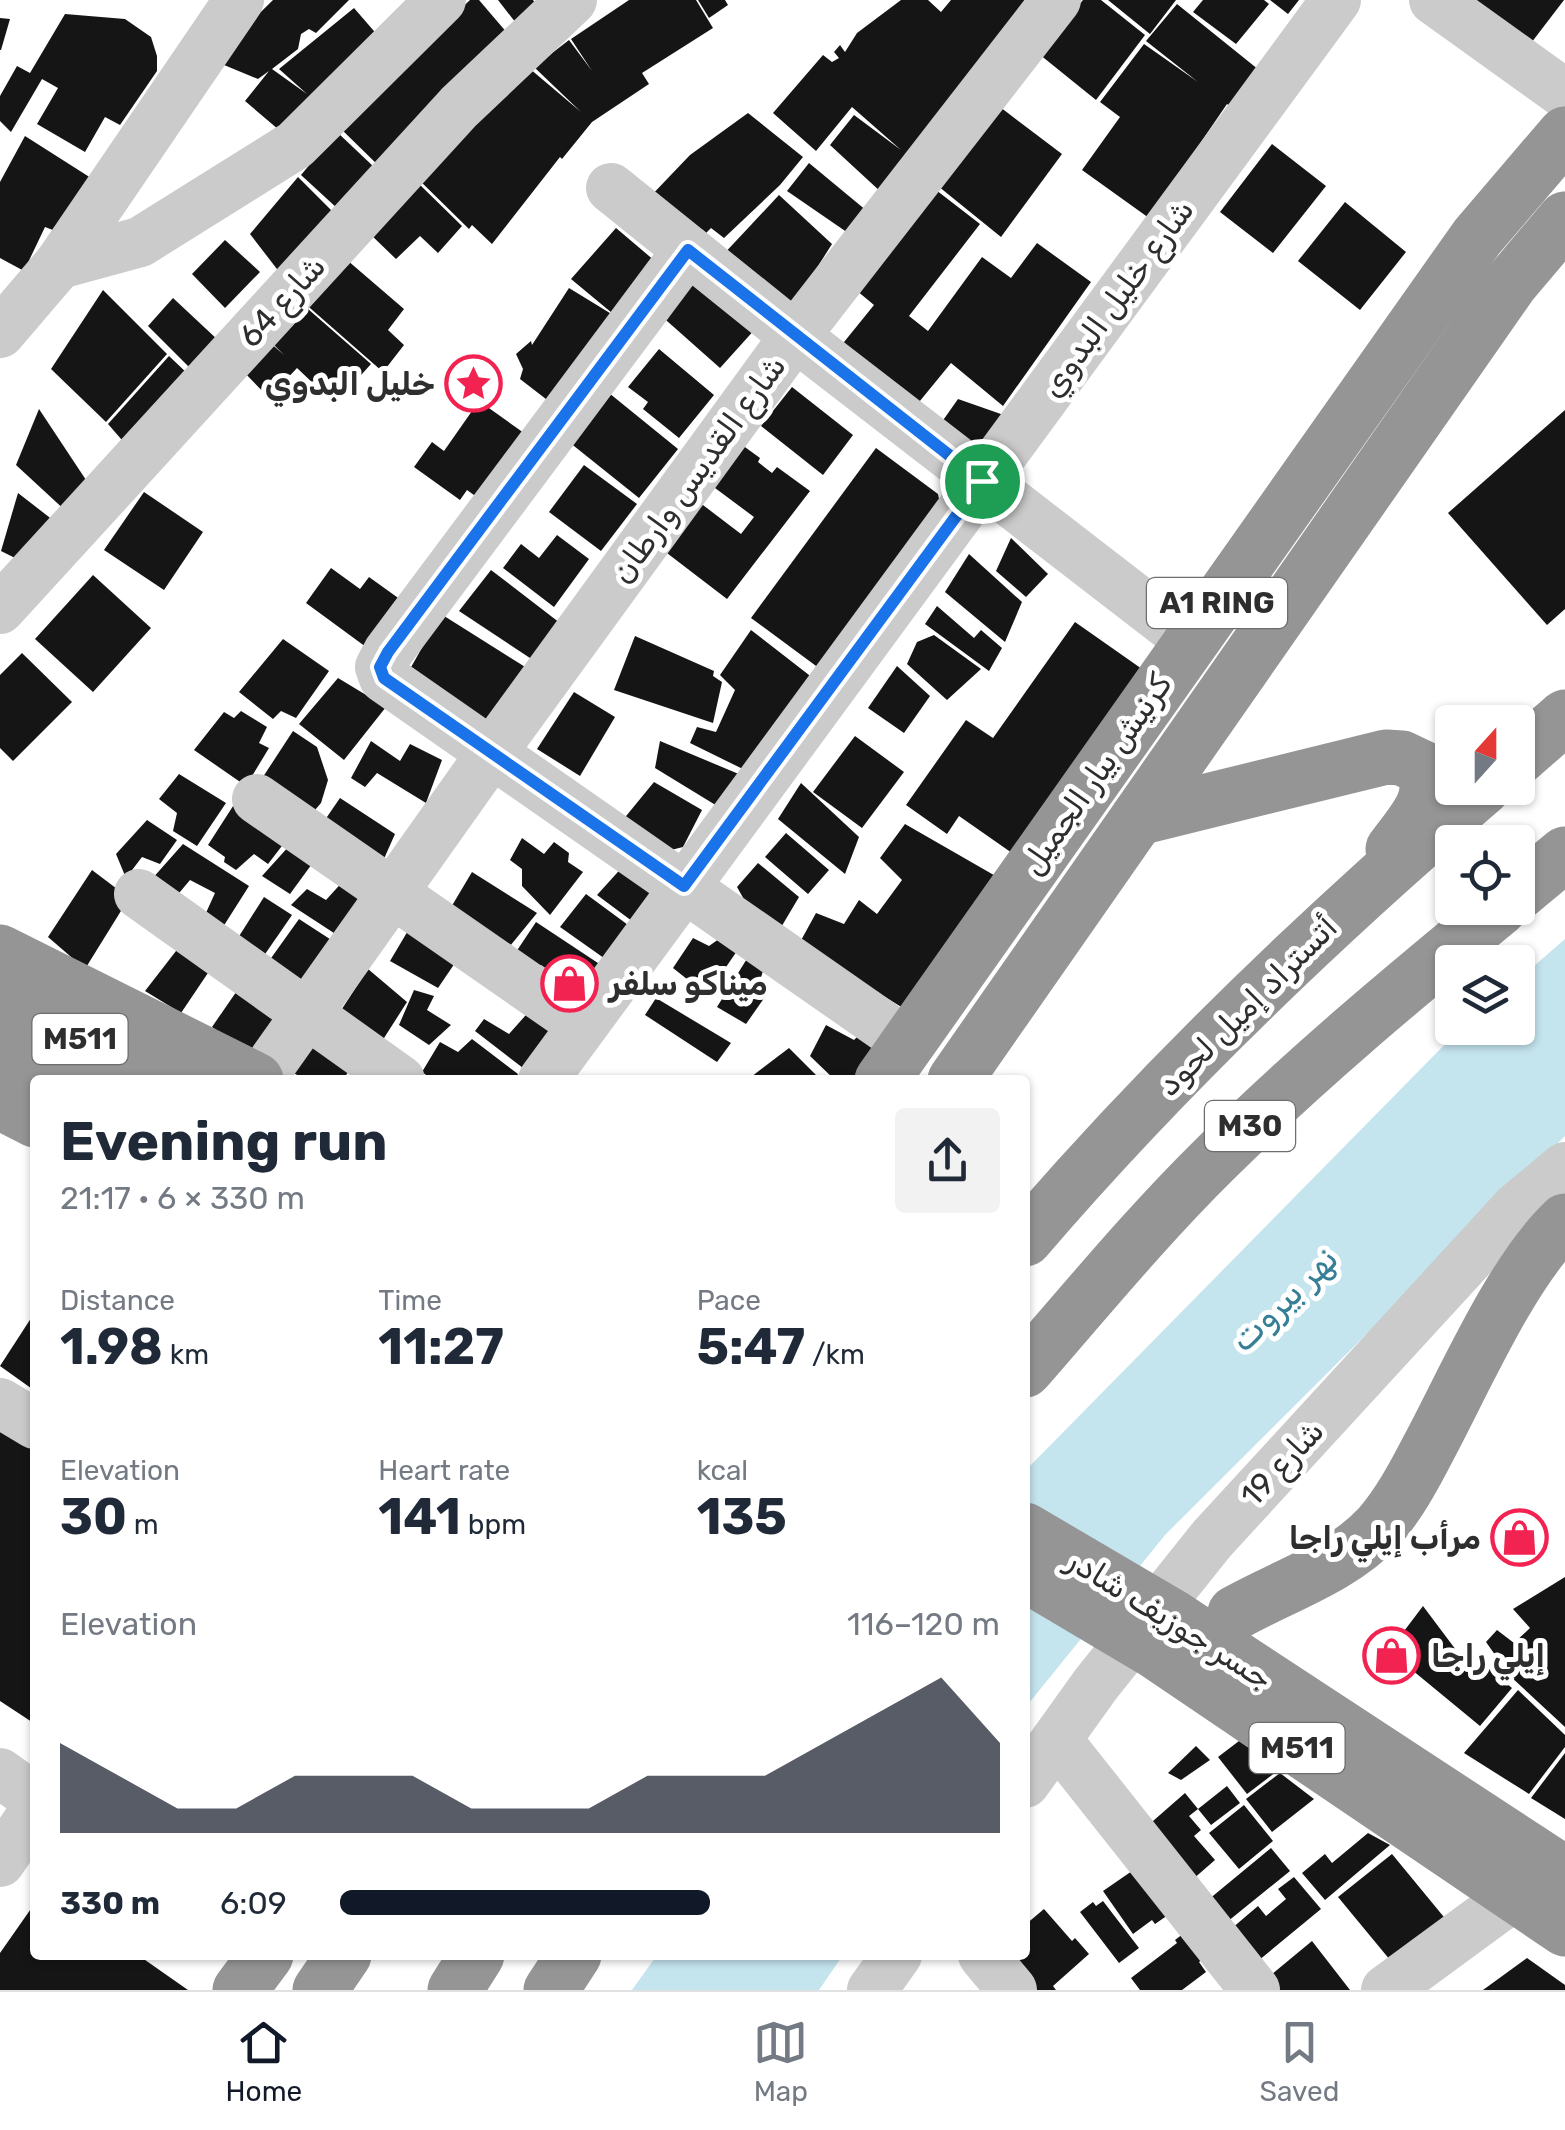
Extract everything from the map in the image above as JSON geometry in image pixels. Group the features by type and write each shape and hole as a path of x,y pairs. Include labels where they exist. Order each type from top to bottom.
{"highway":[{"name":"كرنيش بيار الجميل","path":"895,1061 1477,236 1565,134"},
{"name":"كرنيش بيار الجميل","path":"958,1075 1512,283 1565,219"},
{"path":"1535,744 1565,718"},
{"path":"1138,818 1326,770 1402,758 1423,768 1427,799 1368,886"},
{"name":"أتستراد إميل لحود","path":"1030,1233 1144,1108 1368,886 1464,805"},
{"path":"1535,879 1565,854"},
{"name":"M30","path":"1030,1364 1214,1159 1348,1034 1479,925"},
{"path":"0,952 265,1070"},
{"name":"M511","path":"0,998 151,1075"},
{"name":"M511","path":"0,1048 54,1075"},
{"path":"0,1102 30,1117"},
{"path":"1173,1618 1247,1634 1379,1526 1408,1485 1509,1299 1561,1244"},
{"name":"جسر جوزيف شادر","path":"1030,1533 1173,1618 1565,1874"},
{"name":"جسر جوزيف شادر","path":"1030,1577 1153,1650 1565,1929"},
{"path":"240,1990 262,1960"},
{"path":"320,1990 341,1960"},
{"path":"454,1990 474,1960"},
{"path":"551,1990 571,1960"}],"street":[{"path":"0,334 59,264 239,0"},
{"path":"59,264 140,242 295,145 442,0"},
{"name":"شارع 64","path":"0,609 459,106 572,0"},
{"name":"شارع القديس وارطان","path":"265,1070 794,336 1056,0"},
{"name":"شارع خليل البدوي","path":"548,1075 1336,0"},
{"path":"1434,0 1565,94"},
{"path":"611,188 794,336 1190,642"},
{"path":"688,250 380,667 384,678 684,886 895,1061"},
{"path":"257,799 583,1026"},
{"path":"139,894 393,1075"},
{"name":"شارع 19","path":"1030,1776 1096,1684 1212,1539 1516,1208 1565,1167"},
{"path":"0,1402 30,1421"},
{"path":"1212,1539 1206,1578 1208,1600 1218,1616 1565,1857"},
{"path":"1219,1706 1216,1678 1247,1634"},
{"path":"1096,1684 1134,1669 1156,1668 1175,1676 1565,1945"},
{"path":"1058,1740 1255,1990"},
{"path":"0,1773 30,1794"},
{"path":"0,1862 30,1818"},
{"path":"1386,1990 1503,1904"},
{"path":"872,1990 893,1960"},
{"path":"987,1960 1012,1990"}],"water":[{"name":"نهر بيروت","path":"1565,939 1565,1136 1165,1535 1030,1702 1030,1466 1444,1045 1535,1045 1535,965"},
{"path":"653,1960 840,1960 819,1990 632,1990"}],"building":[{"path":"273,0 349,0 316,33 309,29 301,34 298,49 272,69 307,94 279,69 354,8 380,38 285,135 245,101 269,71 258,79 212,60"},
{"path":"470,0 479,0 508,34 385,172 337,125"},
{"path":"498,0 533,0 543,13 519,27"},
{"path":"629,0 696,0 713,28 642,73 649,84 592,122 492,244 472,225 469,229 415,176 529,68 581,112 534,67 569,40 592,71 571,39"},
{"path":"698,0 725,0 728,5 709,18"},
{"path":"901,0 928,0 941,12 951,0 1029,0 882,193 830,145 854,115 901,150 852,107 816,151 773,113 823,55 832,62 839,58 834,52 840,45 845,52 857,33"},
{"path":"1083,0 1101,0 1145,35 1096,100 1039,54"},
{"path":"1108,0 1176,0 1150,34"},
{"path":"1203,0 1264,0 1269,4 1236,44 1193,12"},
{"path":"1270,0 1299,0 1288,14"},
{"path":"1459,0 1564,0 1525,51"},
{"path":"1177,4 1259,70 1231,107 1227,104 1149,218 1082,170 1120,117 1100,102 1144,44 1198,82 1146,41"},
{"path":"65,14 125,19 151,37 157,56 157,71 120,125 105,117 85,152 37,124 58,88 42,79 11,132 0,121 0,96 17,66 30,73"},
{"path":"0,18 10,19 1,50 0,50"},
{"path":"1000,107 1062,154 1001,237 938,186"},
{"path":"748,113 803,157 780,185 724,238 711,228 696,243 647,200 690,155"},
{"path":"337,132 375,168 338,209 301,175"},
{"path":"25,136 91,178 58,232 45,227 24,271 0,258 0,182"},
{"path":"1272,144 1326,186 1273,253 1220,212"},
{"path":"809,163 873,216 851,235 787,191"},
{"path":"298,177 335,214 280,273 250,234"},
{"path":"417,182 462,226 438,253 420,236 396,259 369,233"},
{"path":"936,190 980,224 909,316 928,331 982,257 1011,278 1037,243 1091,282 1003,406 951,363 915,407 840,347 874,305 856,290"},
{"path":"779,195 832,244 785,318 721,257"},
{"path":"1345,202 1406,252 1360,310 1298,261"},
{"path":"616,228 662,267 555,406 520,379 523,369 516,354 531,341 532,345 569,288 618,318 571,279"},
{"path":"225,240 260,272 225,308 192,274"},
{"path":"347,260 404,309 388,330 404,345 383,372 302,301"},
{"path":"695,271 757,327 720,368 658,313"},
{"path":"103,290 167,354 106,422 51,369"},
{"path":"173,298 219,341 193,371 148,326"},
{"path":"300,302 371,364 335,404 297,368 269,398 241,369 267,340 284,355 268,339"},
{"path":"659,349 714,395 679,438 643,409 648,402 628,387"},
{"path":"169,356 190,376 128,447 108,424"},
{"path":"792,387 853,435 823,475 761,426"},
{"path":"609,393 678,449 639,498 569,442"},
{"path":"958,399 1018,420 997,455 932,436"},
{"path":"479,401 531,438 485,503 467,490 460,500 414,467 432,442 444,451"},
{"path":"39,409 90,486 68,513 16,465"},
{"path":"1565,410 1565,609 1547,625 1448,513"},
{"path":"738,442 772,473 777,467 810,491 727,599 663,550 699,502 741,534 754,517 707,482"},
{"path":"876,448 938,494 944,523 831,677 751,618"},
{"path":"584,465 637,504 601,551 549,512"},
{"path":"144,492 203,532 164,590 104,550"},
{"path":"18,493 58,524 25,563 1,551"},
{"path":"557,535 589,559 554,607 503,568 521,544 539,558"},
{"path":"1011,538 1048,574 1026,597 996,571"},
{"path":"969,554 1022,602 1005,642 945,592"},
{"path":"331,568 360,589 369,577 401,600 366,647 306,603"},
{"path":"491,570 560,623 533,660 459,611"},
{"path":"93,575 151,628 93,692 35,639"},
{"path":"937,606 974,638 981,630 1002,648 989,671 925,624"},
{"path":"441,614 530,670 500,718 480,724 410,669"},
{"path":"1075,622 1142,669 1012,853 959,816 947,834 906,805 966,720 993,738"},
{"path":"751,630 818,682 755,775 690,743 697,727 716,732 735,690 720,675"},
{"path":"934,635 981,669 947,700 907,664 917,642"},
{"path":"635,636 714,671 713,676 722,682 713,723 614,690"},
{"path":"283,639 329,671 296,718 281,711 273,719 239,692"},
{"path":"22,653 72,702 13,761 0,748 0,675"},
{"path":"897,666 930,696 904,733 868,708"},
{"path":"338,678 386,707 344,760 299,724"},
{"path":"574,692 615,717 580,776 537,749"},
{"path":"241,711 267,727 259,743 269,748 246,786 194,750 224,712 234,718"},
{"path":"293,731 317,747 328,780 321,803 309,817 259,783"},
{"path":"855,736 904,772 862,828 813,792"},
{"path":"371,741 400,761 410,744 442,760 426,803 377,773 365,787 351,778"},
{"path":"660,741 753,780 727,812 655,768"},
{"path":"179,774 226,803 197,846 173,831 177,813 159,799"},
{"path":"654,782 702,810 683,847 667,851 622,821"},
{"path":"801,783 859,837 845,874 778,819"},
{"path":"340,798 395,834 379,870 318,830"},
{"path":"235,803 285,842 268,864 254,854 236,870 208,845"},
{"path":"147,820 177,840 160,864 142,857 126,878 116,854"},
{"path":"905,824 999,878 903,1008 799,944 816,913 844,924 859,900 877,914 902,880 880,858"},
{"path":"786,833 829,870 808,894 765,857"},
{"path":"522,838 544,854 554,842 569,853 568,862 583,872 550,915 522,886 522,869 510,860"},
{"path":"183,844 249,886 216,938 200,926 215,893 190,880 169,905 143,889"},
{"path":"290,845 317,857 290,894 262,876"},
{"path":"626,863 648,876 652,906 636,924 597,895"},
{"path":"758,863 799,897 780,929 750,910 737,887"},
{"path":"92,870 129,898 85,969 48,937"},
{"path":"472,872 537,913 510,946 450,909"},
{"path":"346,878 369,894 337,935 291,905 307,889 326,900"},
{"path":"586,894 643,936 618,968 560,927"},
{"path":"264,897 292,915 261,960 236,941"},
{"path":"299,919 336,943 296,990 264,968"},
{"path":"536,922 610,971 582,1006 552,990 554,974 541,965 527,979 508,964"},
{"path":"412,924 457,960 438,988 390,961"},
{"path":"726,934 739,948 707,995 673,968 693,938 709,946"},
{"path":"183,942 214,964 181,1013 145,991"},
{"path":"753,949 767,958 758,987 767,994 746,1024 717,1007"},
{"path":"368,969 407,1002 377,1049 336,1018"},
{"path":"241,985 283,1011 252,1055 212,1027"},
{"path":"414,990 434,996 427,1010 451,1025 429,1045 399,1025"},
{"path":"656,998 731,1043 717,1062 645,1015"},
{"path":"533,1007 554,1025 523,1068 475,1031 484,1019 509,1034"},
{"path":"826,1025 854,1040 862,1032 878,1043 859,1075 830,1075 810,1056"},
{"path":"321,1037 355,1061 346,1075 297,1075 290,1071"},
{"path":"472,1039 518,1074 422,1072 440,1042 458,1052"},
{"path":"789,1048 816,1075 754,1075"},
{"path":"30,1320 30,1387 0,1366"},
{"path":"0,1427 30,1445 30,1721 0,1701"},
{"path":"1565,1577 1565,1727 1510,1676 1486,1642 1497,1630 1514,1643 1530,1628 1513,1609"},
{"path":"1423,1606 1477,1678 1487,1667 1512,1688 1480,1726 1389,1651"},
{"path":"1518,1690 1565,1735 1565,1747 1529,1794 1464,1753"},
{"path":"1239,1741 1280,1769 1247,1794 1218,1757"},
{"path":"1196,1746 1210,1760 1181,1780 1168,1773"},
{"path":"1565,1753 1565,1819 1531,1798"},
{"path":"1280,1773 1314,1799 1272,1832 1246,1799"},
{"path":"1227,1786 1240,1803 1211,1825 1198,1809"},
{"path":"1185,1793 1198,1809 1189,1816 1201,1830 1194,1836 1215,1860 1192,1880 1145,1828"},
{"path":"1244,1805 1273,1841 1239,1869 1209,1833"},
{"path":"1368,1833 1390,1845 1325,1900 1302,1873 1325,1854 1332,1863"},
{"path":"1271,1848 1290,1871 1227,1922 1208,1900"},
{"path":"1392,1854 1448,1922 1395,1966 1338,1897"},
{"path":"1148,1860 1181,1906 1133,1934 1103,1891"},
{"path":"1294,1877 1321,1909 1258,1961 1231,1929 1258,1906 1266,1916 1286,1899 1278,1889"},
{"path":"1103,1901 1139,1948 1119,1963 1080,1912 1093,1902 1096,1906"},
{"path":"1044,1909 1089,1954 1053,1986 1056,1990 1034,1990 1008,1960 1030,1960 1030,1921"},
{"path":"30,1910 30,1960 145,1960 188,1990 0,1990 0,1953"},
{"path":"1192,1927 1211,1953 1199,1962 1206,1972 1182,1990 1140,1990 1131,1978"},
{"path":"1312,1941 1350,1990 1273,1990 1265,1980"},
{"path":"1527,1958 1565,1985 1565,1990 1483,1990"}],"place":[{"name":"خليل البدوي","path":"474,384"},
{"name":"ميناكو سلفر","path":"570,984"},
{"name":"مرأب إيلي راجا","path":"1520,1538"},
{"name":"إيلي راجا","path":"1392,1656"}],"route":[{"path":"688,250 982,481 684,886 384,678 380,667 688,250"}]}
